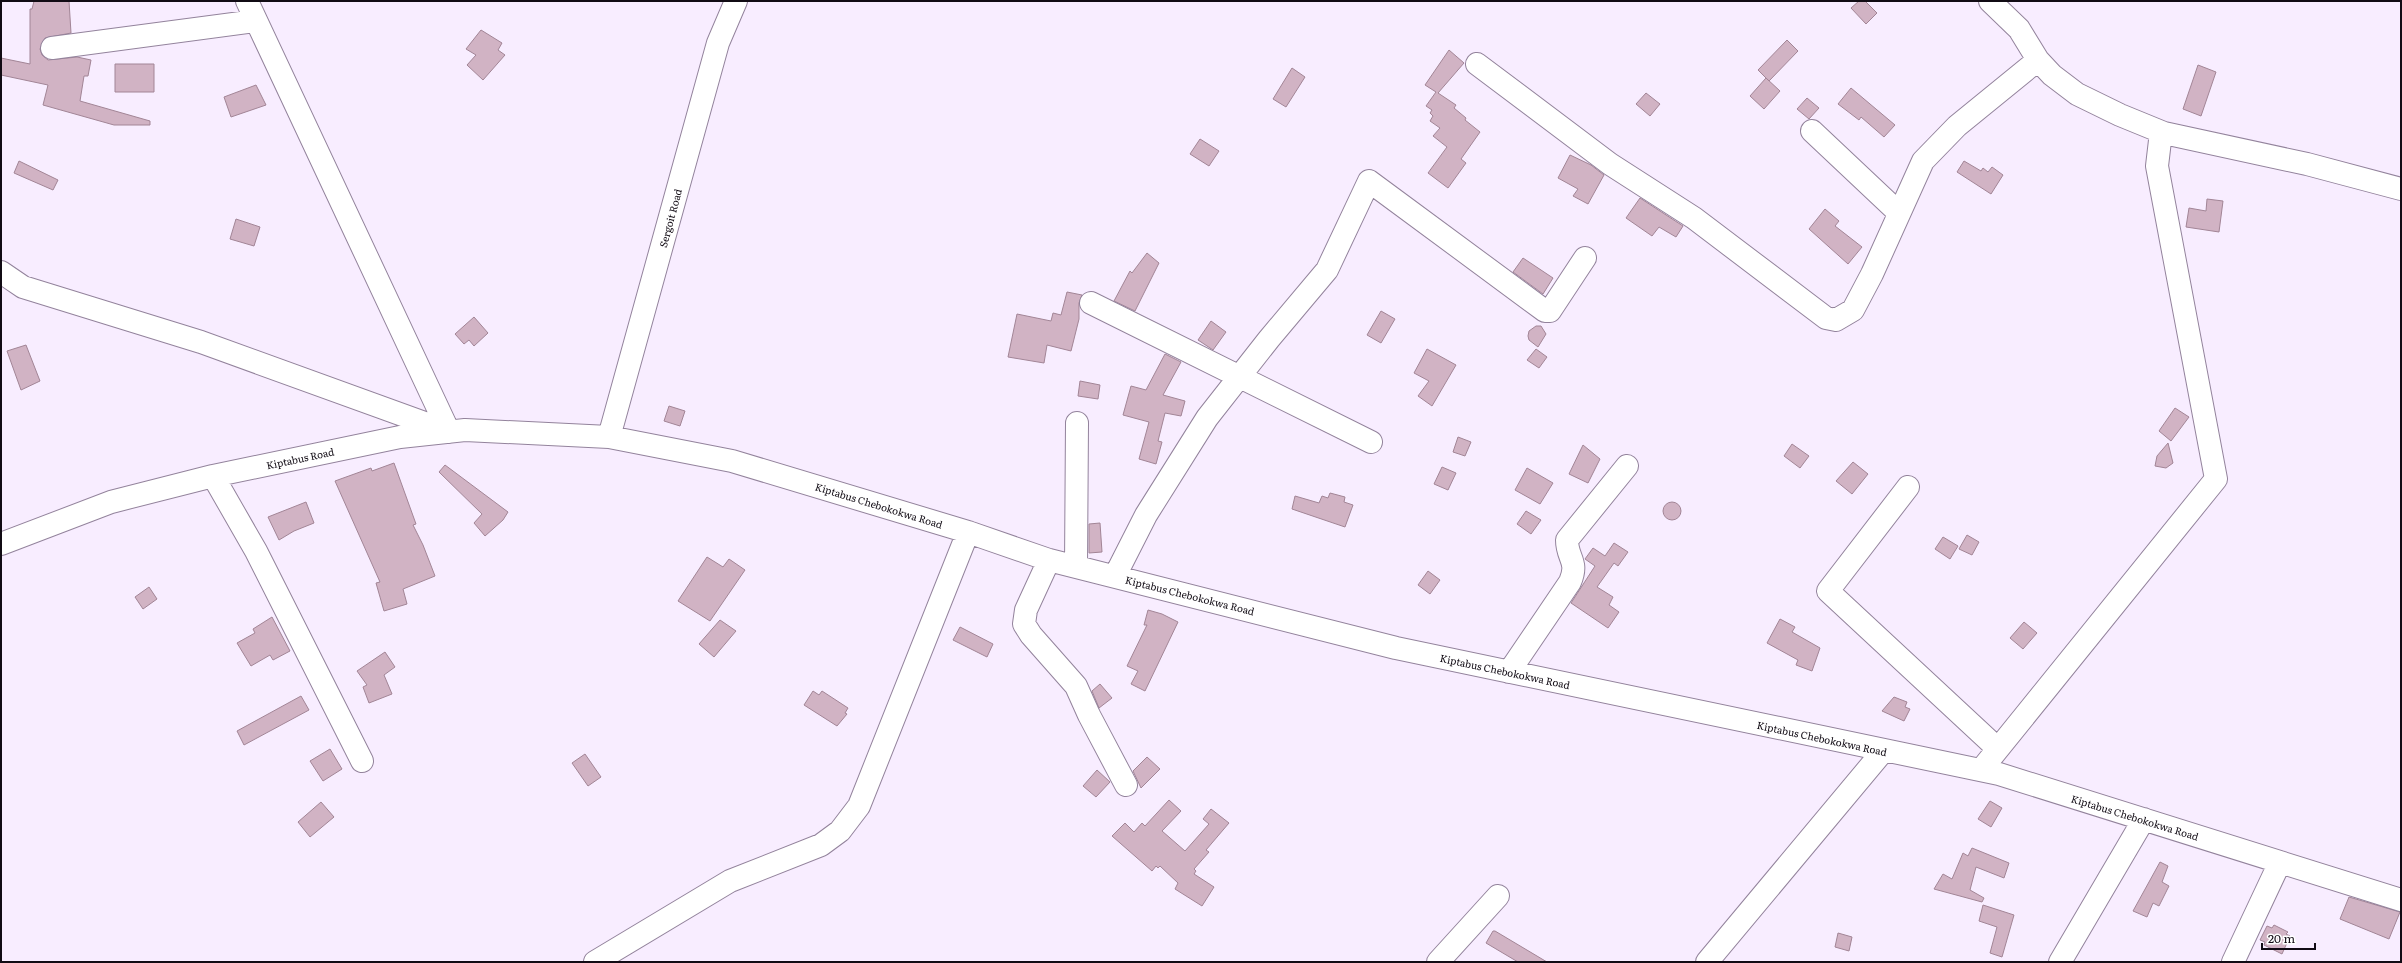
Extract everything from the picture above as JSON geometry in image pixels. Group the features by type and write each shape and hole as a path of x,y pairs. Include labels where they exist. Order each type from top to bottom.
{"street":[{"path":"247,1 449,432"},
{"name":"Sergoit Road","path":"609,437 718,42 736,1"},
{"path":"1990,1 2019,29 2038,60 2077,94 2120,116 2161,132 2307,164 2401,190"},
{"path":"52,48 256,20"},
{"path":"1477,64 1610,164 1694,218 1826,318 1841,319 1853,310 1872,274 1922,161 1957,126 2038,60"},
{"path":"1812,130 1900,213"},
{"path":"1981,770 2216,479 2157,166 2161,132"},
{"path":"1115,576 1146,515 1207,418 1327,270 1369,181 1545,311 1550,311 1585,258"},
{"path":"1,272 23,287 201,342 449,432"},
{"path":"1091,303 1239,378 1371,442"},
{"path":"1076,566 1077,423"},
{"name":"Kiptabus Road","path":"1,544 111,502 213,476 400,437 465,430 609,437"},
{"name":"Kiptabus Chebokokwa Road","path":"609,437 732,461 968,532 1049,560 1396,648 1981,770 2401,900"},
{"path":"1509,672 1570,582 1575,571 1574,564 1567,547 1567,540 1627,466"},
{"path":"213,476 256,551 362,761"},
{"path":"1908,487 1828,591 1998,749"},
{"path":"594,962 730,881 821,845 840,831 859,806 968,532"},
{"path":"1049,560 1026,610 1024,624 1030,634 1076,686 1089,715 1126,785"},
{"path":"1706,962 1884,750"},
{"path":"2060,962 2144,820"},
{"path":"2233,962 2280,862"},
{"path":"1438,962 1498,896"}],"building":[{"path":"34,1 69,1 71,33 45,38 40,49 42,55 48,60 77,57 91,60 88,76 84,76 80,101 150,121 150,125 114,125 43,105 48,85 1,75 1,58 30,64 30,9 32,9"},
{"path":"1859,1 1865,1 1877,13 1866,24 1851,8"},
{"path":"481,30 502,43 498,50 505,55 483,80 467,65 476,55 466,49"},
{"path":"1787,40 1798,51 1769,81 1758,70"},
{"path":"1449,50 1464,63 1438,93 1456,105 1454,108 1466,118 1465,120 1480,132 1461,159 1466,163 1448,188 1428,173 1447,147 1433,136 1440,128 1430,121 1433,116 1430,113 1432,110 1426,106 1436,92 1425,85"},
{"path":"115,64 154,64 154,92 115,92"},
{"path":"2198,65 2216,72 2201,116 2183,109"},
{"path":"1292,68 1305,77 1286,107 1273,99"},
{"path":"1766,78 1780,91 1764,109 1750,96"},
{"path":"256,85 266,105 231,117 224,97"},
{"path":"1851,88 1895,125 1884,137 1861,117 1859,120 1838,104"},
{"path":"1646,93 1660,104 1650,116 1636,104"},
{"path":"1807,98 1819,108 1809,119 1797,109"},
{"path":"1200,139 1219,151 1209,166 1190,154"},
{"path":"1570,155 1591,165 1604,175 1588,204 1573,196 1578,189 1558,178"},
{"path":"19,161 58,180 53,190 14,173"},
{"path":"1964,161 1981,171 1983,168 1988,172 1992,167 2003,175 1991,194 1957,172"},
{"path":"1640,198 1683,226 1676,237 1659,227 1652,236 1626,218"},
{"path":"2207,199 2223,201 2219,232 2186,227 2189,208 2206,211"},
{"path":"1825,209 1839,221 1835,226 1862,247 1848,264 1809,229"},
{"path":"236,219 260,227 254,246 230,239"},
{"path":"1147,253 1159,263 1135,311 1114,301 1130,271 1132,273"},
{"path":"1523,258 1553,278 1543,294 1513,272"},
{"path":"1067,292 1082,295 1079,303 1079,319 1071,351 1047,345 1044,363 1008,357 1017,314 1051,321 1053,313 1061,315"},
{"path":"1381,311 1395,319 1381,343 1367,335"},
{"path":"474,317 488,333 474,346 469,340 464,344 455,334"},
{"path":"1211,321 1226,332 1213,350 1198,340"},
{"path":"1536,326 1541,326 1546,334 1538,347 1529,340 1528,336 1529,331"},
{"path":"26,345 40,381 21,390 7,351"},
{"path":"1427,349 1456,365 1432,406 1418,396 1429,381 1414,373"},
{"path":"1536,349 1547,357 1539,368 1527,360"},
{"path":"1165,354 1181,362 1163,395 1185,401 1181,416 1165,413 1158,441 1162,442 1156,464 1139,459 1149,422 1123,415 1131,386 1146,390"},
{"path":"1080,381 1100,385 1098,399 1078,396"},
{"path":"669,406 685,411 680,426 664,421"},
{"path":"2175,408 2189,417 2171,441 2159,431"},
{"path":"1458,437 1471,442 1465,456 1453,452"},
{"path":"2168,443 2173,463 2166,468 2155,466 2157,456"},
{"path":"1792,444 1809,456 1800,468 1784,456"},
{"path":"1583,445 1600,459 1588,483 1569,474"},
{"path":"1853,462 1868,474 1852,494 1836,481"},
{"path":"394,463 416,524 413,525 423,545 435,576 403,589 407,604 384,611 376,583 380,582 335,481 371,468 372,471"},
{"path":"445,465 508,512 503,520 485,536 474,523 482,514 439,472"},
{"path":"1442,467 1456,473 1448,490 1434,484"},
{"path":"1527,468 1553,483 1540,504 1515,490"},
{"path":"1330,493 1345,497 1344,502 1353,505 1345,527 1292,509 1295,496 1319,503 1322,496 1328,498"},
{"path":"306,502 314,523 294,531 279,540 268,517"},
{"path":"1672,502 1678,505 1681,511 1678,517 1672,520 1666,517 1663,511 1666,505"},
{"path":"1526,511 1541,520 1531,534 1517,524"},
{"path":"1100,523 1102,552 1089,553 1089,524"},
{"path":"1967,535 1979,542 1972,555 1959,549"},
{"path":"1943,537 1958,546 1950,559 1935,549"},
{"path":"1614,543 1628,552 1618,566 1614,563 1597,587 1613,597 1609,605 1619,612 1608,628 1571,603 1595,566 1585,559 1593,548 1605,556"},
{"path":"707,557 723,567 729,559 745,570 710,621 678,601"},
{"path":"1428,571 1440,580 1430,594 1418,585"},
{"path":"149,587 157,599 143,609 135,597"},
{"path":"1148,610 1162,614 1178,622 1145,691 1131,684 1138,671 1127,666 1147,625 1144,625"},
{"path":"272,617 290,651 273,660 270,655 251,666 237,643 255,633 253,629"},
{"path":"1780,619 1795,627 1792,632 1820,648 1812,671 1796,665 1798,660 1767,643"},
{"path":"720,620 736,631 714,657 699,644"},
{"path":"2024,622 2037,633 2023,649 2010,638"},
{"path":"960,627 993,644 987,657 953,640"},
{"path":"385,652 395,667 384,675 392,694 369,703 363,687 367,685 357,671"},
{"path":"1100,684 1112,698 1099,708 1092,691"},
{"path":"813,691 819,695 822,691 848,708 845,713 847,714 837,726 804,705"},
{"path":"301,696 309,710 244,745 237,731"},
{"path":"1894,697 1907,702 1905,707 1910,709 1904,721 1882,711"},
{"path":"330,749 342,769 323,781 310,761"},
{"path":"585,754 601,777 588,786 572,763"},
{"path":"1147,757 1160,769 1141,788 1133,771"},
{"path":"1097,770 1110,782 1096,797 1083,786"},
{"path":"1169,800 1181,811 1162,831 1185,851 1209,824 1203,819 1211,809 1229,823 1206,850 1209,852 1194,869 1196,871 1194,874 1214,887 1202,906 1175,889 1178,883 1160,866 1158,868 1156,866 1152,871 1112,836 1125,823 1134,832 1142,823 1145,826"},
{"path":"1990,801 2002,808 1991,827 1978,819"},
{"path":"321,802 334,817 310,837 298,822"},
{"path":"1972,848 2009,863 2004,878 1976,867 1970,890 1984,898 1982,902 1934,889 1943,874 1952,879 1963,853 1968,856"},
{"path":"2160,862 2168,866 2162,882 2169,886 2159,906 2153,903 2147,917 2133,911"},
{"path":"2349,897 2400,912 2389,939 2340,919"},
{"path":"1983,905 2014,915 2002,957 1990,953 1997,927 1979,921"},
{"path":"2274,925 2288,932 2286,934 2290,936 2282,954 2264,945 2265,942 2260,940 2267,926 2272,928"},
{"path":"1493,931 1547,962 1518,962 1486,943"},
{"path":"1838,933 1852,937 1849,951 1835,947"}]}
